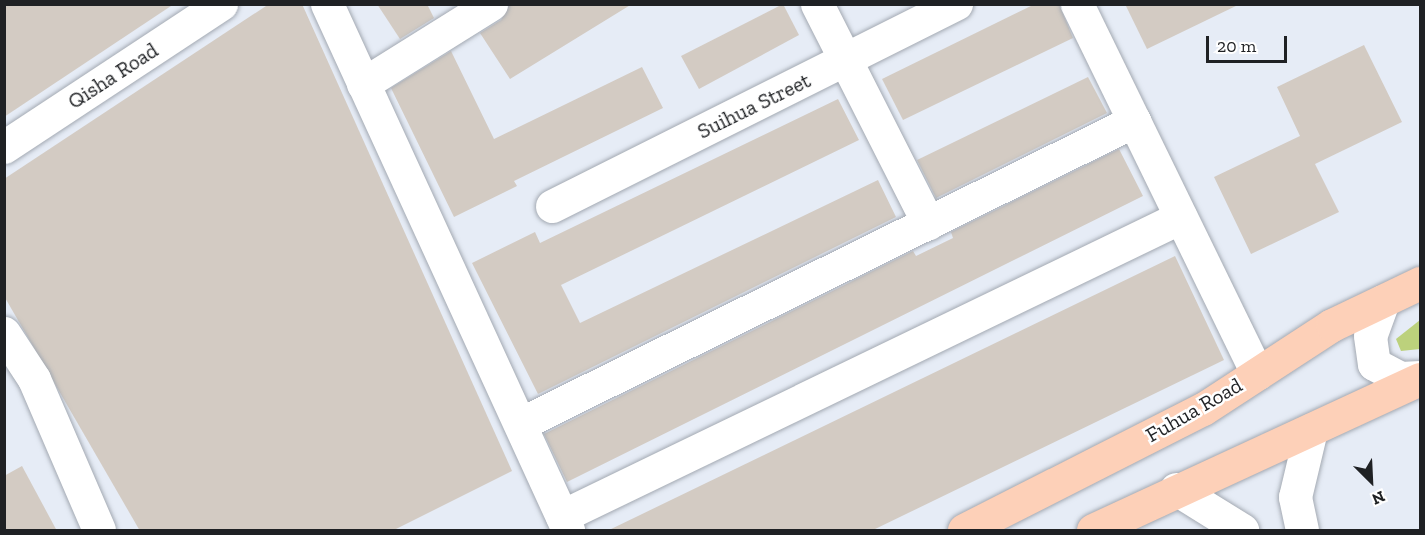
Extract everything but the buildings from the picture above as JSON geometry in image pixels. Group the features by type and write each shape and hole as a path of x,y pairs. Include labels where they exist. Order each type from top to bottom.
{"main road":[{"name":"Fuhua Road","path":"964,531 1203,409 1332,325 1420,283"},
{"path":"1093,531 1176,489 1311,430 1420,378"}],"street":[{"name":"Qisha Road","path":"4,147 221,4"},
{"path":"327,4 565,523 1181,217"},
{"path":"363,84 491,4"},
{"path":"817,4 928,223"},
{"name":"Suihua Street","path":"552,206 956,4"},
{"path":"1077,4 1257,373"},
{"path":"520,424 1134,121"},
{"path":"1383,301 1370,336 1374,364 1400,378 1420,378"},
{"path":"4,333 13,367 99,531"},
{"path":"1302,531 1295,497 1311,430"},
{"path":"1176,489 1242,531"}],"green space":[{"path":"1420,320 1420,349 1401,351 1396,339"}]}
